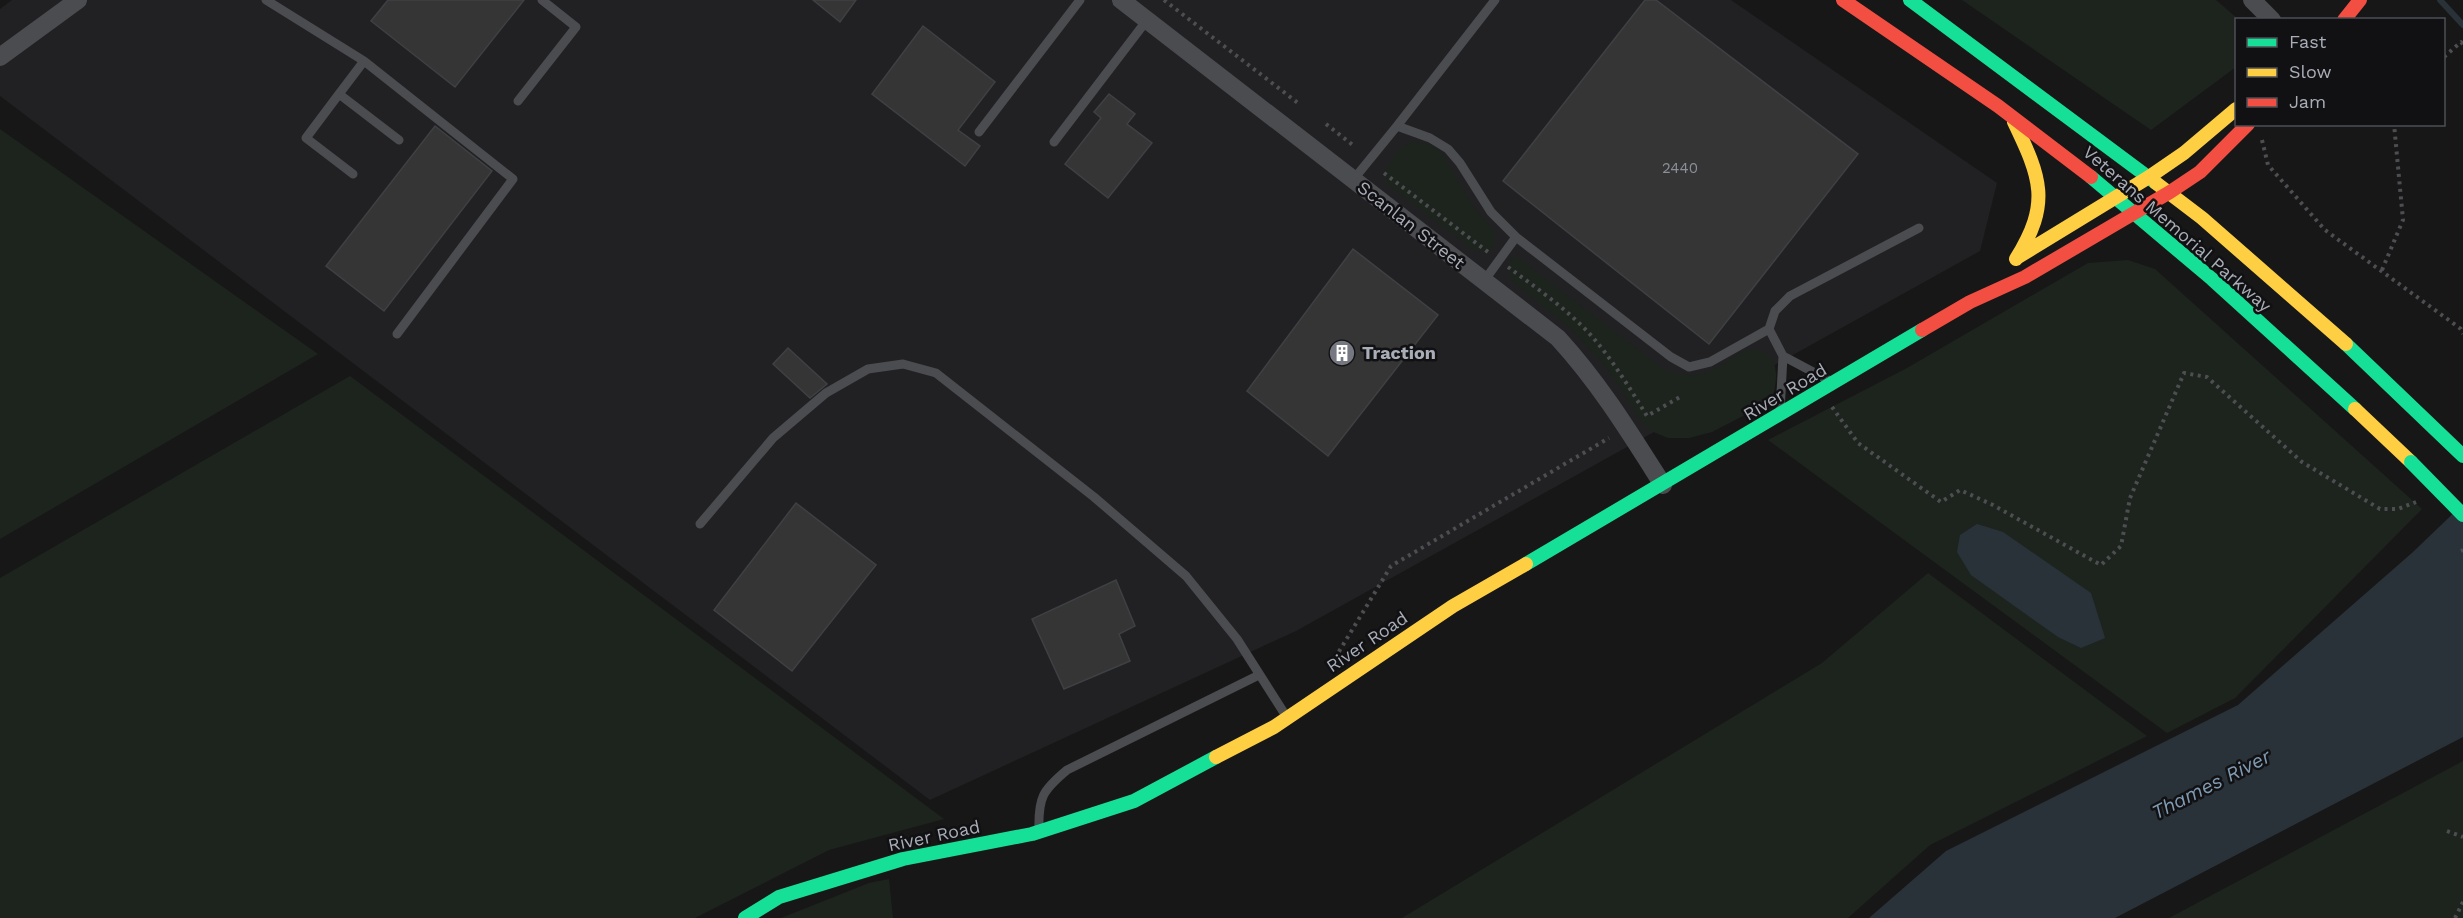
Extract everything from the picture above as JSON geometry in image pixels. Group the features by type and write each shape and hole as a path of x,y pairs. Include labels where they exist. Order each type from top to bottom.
{"main road":[{"name":"Veterans Memorial Parkway","path":"1843,0 2085,172 2325,381 2463,515"},
{"name":"Veterans Memorial Parkway","path":"1910,0 2170,192 2359,356 2463,456"},
{"path":"2346,18 2360,0"},
{"name":"River Road","path":"1970,302 2008,266 2184,153 2235,110"},
{"path":"2008,266 2031,238 2036,225 2040,199 2036,169 2012,118"},
{"name":"River Road","path":"745,918 779,897 903,859 1039,832 1134,801 1274,727 1453,606 1663,485 1970,302 2025,277 2170,192 2200,172 2246,126"}],"street":[{"name":"Scanlan Street","path":"1121,0 1558,338 1588,371 1614,407 1663,485"},
{"path":"2252,0 2270,18"},
{"path":"0,57 73,1"}],"lane":[{"path":"266,0 364,62 513,179 397,334"},
{"path":"518,101 576,27 542,0"},
{"path":"978,132 1080,0"},
{"path":"1353,180 1495,0"},
{"path":"1054,142 1147,20"},
{"path":"353,174 306,138 364,62"},
{"path":"339,94 399,140"},
{"path":"1397,126 1430,138 1448,149 1460,163 1491,212 1516,237 1671,357 1689,367 1710,362 1769,329 1775,311 1791,296 1919,228"},
{"path":"1484,281 1516,237"},
{"path":"1769,329 1783,356 1780,416"},
{"path":"1783,356 1834,384"},
{"path":"700,524 774,438 826,393 868,369 903,363 936,373 1094,497 1177,569 1237,639 1287,718"},
{"path":"1039,832 1038,806 1046,787 1067,770 1259,675"}],"path":[{"path":"1164,0 1298,103"},
{"path":"2445,56 2461,42 2463,44"},
{"path":"1326,124 1354,146"},
{"path":"2382,270 2403,220 2394,126"},
{"path":"2260,133 2268,165 2325,230 2462,329 2463,334"},
{"path":"1384,173 1488,252"},
{"path":"1508,266 1553,300 1588,332 1619,371 1647,416 1680,397"},
{"path":"1821,391 1858,443 1941,502 1960,490 1991,504 2101,565 2121,546 2130,498 2184,373 2207,377 2302,462 2380,509 2398,509 2418,500"},
{"path":"1334,660 1391,566 1609,438"},
{"path":"2447,831 2463,837"},
{"path":"2455,918 2463,902"}],"shaded area":[{"path":"12,0 1731,0 1997,183 1980,251 1296,631 930,800 0,96 0,9"},
{"path":"1962,0 2216,0 2237,18 2235,18 2235,68 2151,130"},
{"path":"0,129 318,354 0,539"},
{"path":"1412,141 1431,145 1442,153 1474,208 1495,232 1495,243 1489,252 1475,251 1388,185 1384,173 1398,151"},
{"path":"1517,257 1666,371 1687,375 1707,373 1744,351 1762,351 1773,361 1775,367 1776,380 1772,401 1712,432 1689,438 1668,438 1651,431 1639,419 1602,362 1570,328 1511,280 1508,266 1511,259"},
{"path":"2128,260 2155,269 2422,509 2235,698 2167,733 1768,440 1907,368 2088,263"},
{"path":"350,376 944,819 829,850 695,918 0,918 0,578"},
{"path":"1928,573 2147,736 1930,845 1848,918 1402,918 1822,663"},
{"path":"2463,761 2463,918 2169,918"},
{"path":"889,879 893,918 781,918 869,883"}],"water":[{"name":"Thames River","path":"2463,504 2463,737 2115,918 1869,918 1946,851 2238,705 2413,552"},
{"path":"1977,524 2003,532 2091,593 2105,638 2081,648 2058,637 1971,575 1957,552 1960,535"}],"building":[{"path":"388,0 524,0 455,87 371,21"},
{"path":"813,0 856,0 840,22"},
{"path":"1645,0 1656,0 1858,154 1709,344 1503,181"},
{"path":"923,26 995,82 958,130 980,146 965,166 872,94"},
{"path":"1109,94 1135,114 1127,124 1152,143 1108,198 1065,164 1101,118 1094,112"},
{"path":"435,126 492,171 384,311 326,266"},
{"name":"Traction","path":"1353,249 1438,315 1328,456 1247,391"},
{"path":"788,348 827,384 810,398 773,364"},
{"path":"796,503 876,565 792,671 714,610"},
{"path":"1116,580 1135,626 1119,634 1130,661 1064,689 1032,619"}],"waterway":[{"path":"2440,0 2463,25"}],"traffic: fast":[{"path":"1910,0 2156,183"},
{"path":"2091,177 2212,279 2355,409"},
{"path":"1526,564 1922,330"},
{"path":"2346,344 2463,456"},
{"path":"2411,462 2463,515"},
{"path":"745,918 779,897 903,859 1032,834 1134,801 1216,757"}],"traffic: slow":[{"path":"2018,257 2149,177 2184,153 2235,110"},
{"path":"2014,122 2031,159 2038,190 2038,206 2034,222 2016,259"},
{"path":"2156,183 2202,218 2346,344"},
{"path":"2355,409 2411,462"},
{"path":"1216,757 1274,727 1453,606 1526,564"}],"traffic: jam":[{"path":"1843,0 1998,106 2091,177"},
{"path":"2346,18 2360,0"},
{"path":"1922,330 1970,302 2025,277 2170,192 2200,172 2246,126"}],"place":[{"name":"Traction","path":"1342,353"}]}
